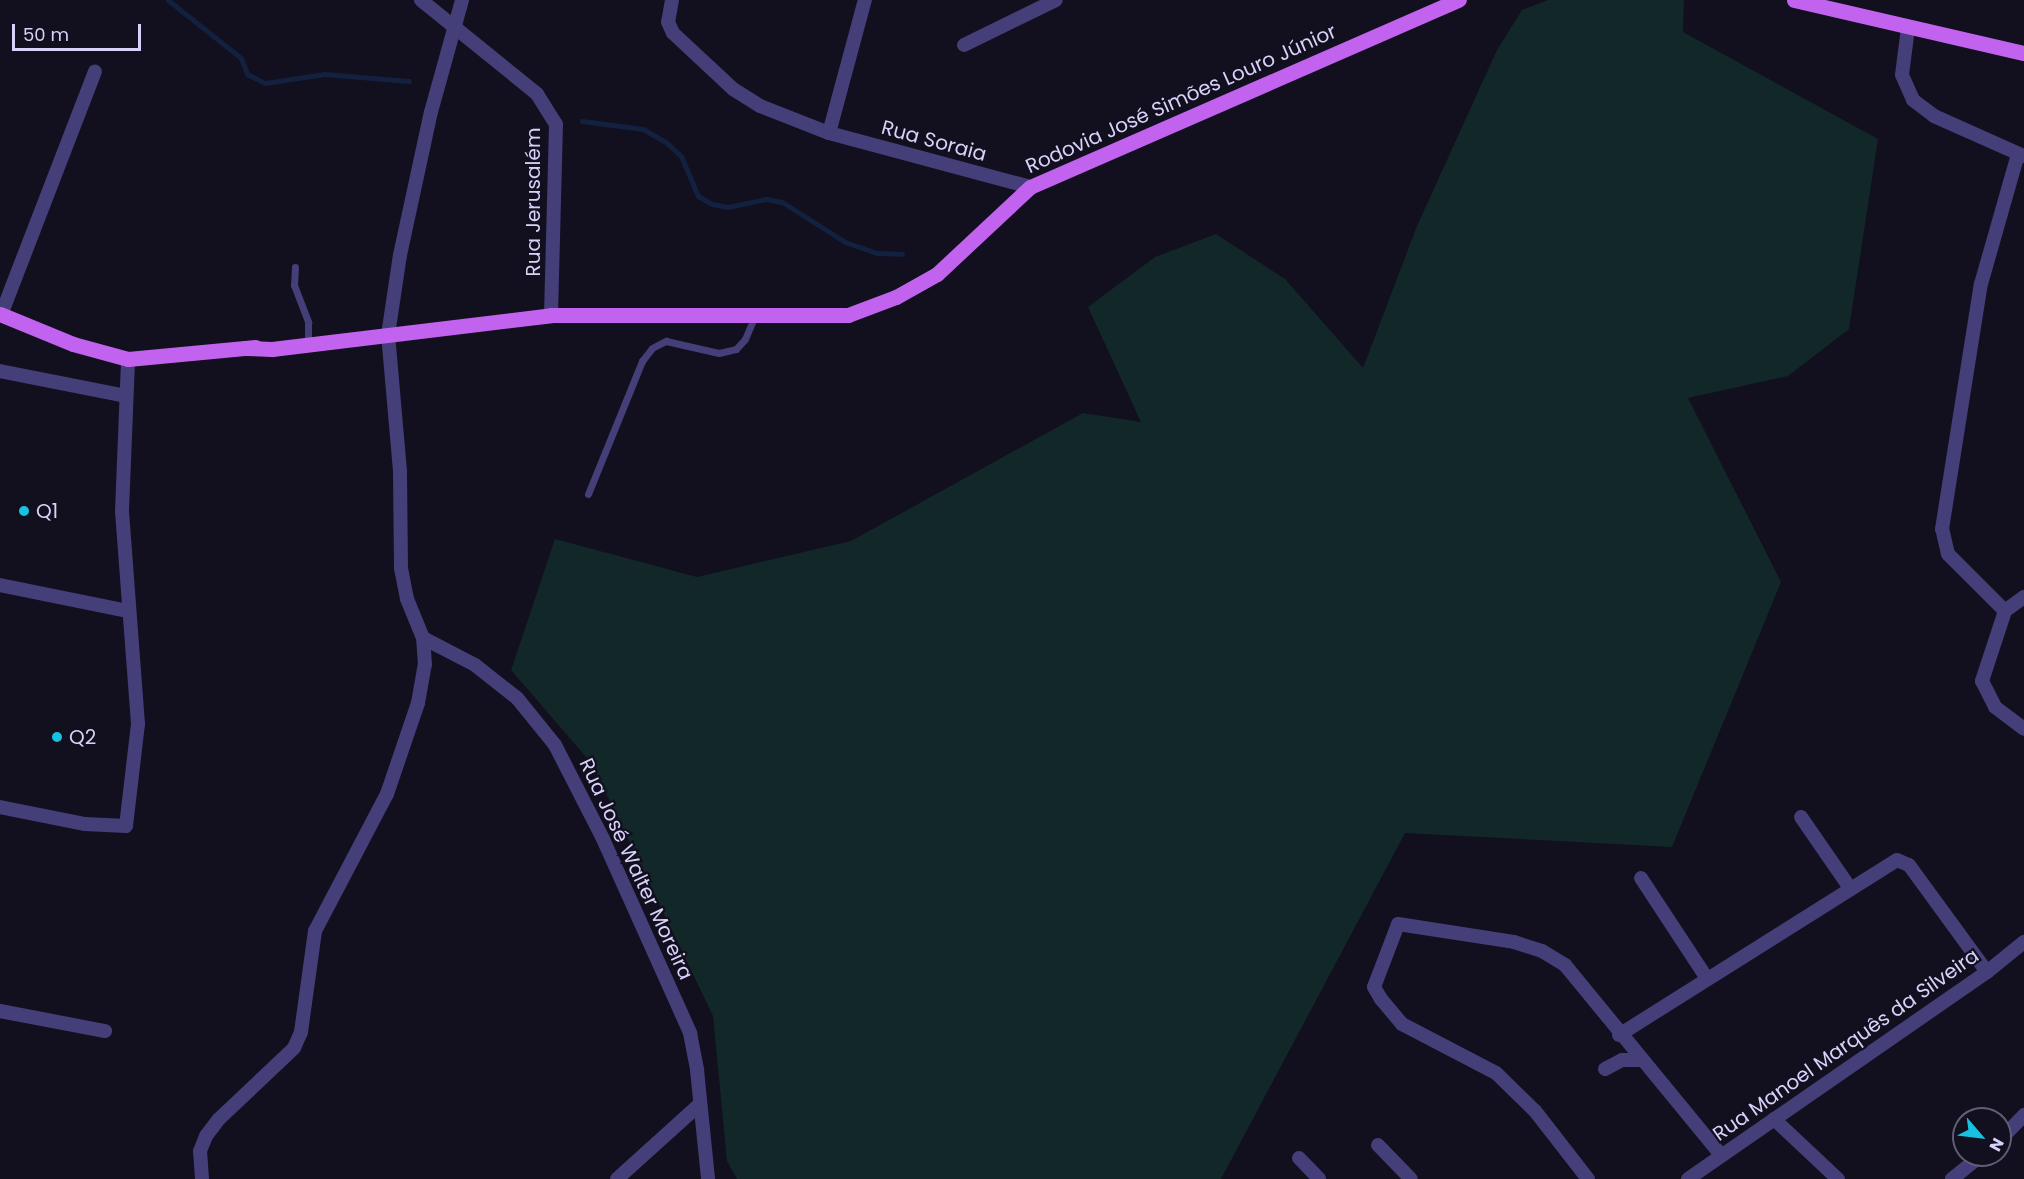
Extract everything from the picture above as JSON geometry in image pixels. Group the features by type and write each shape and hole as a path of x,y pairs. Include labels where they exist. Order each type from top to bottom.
{"main road":[{"path":"1794,0 1836,6 1908,28 2024,53"},
{"name":"Rodovia José Simões Louro Júnior","path":"245,348 272,350 551,315 848,315 896,297 937,274 1030,187 1451,2"},
{"name":"Rodovia José Simões Louro Júnior","path":"0,314 73,344 128,358 245,348 308,338 356,338"}],"street":[{"name":"Rua Jerusalém","path":"421,0 455,24 537,94 556,124 551,315"},
{"path":"202,1179 200,1151 206,1136 219,1119 294,1048 301,1032 315,931 387,794 418,703 425,665 423,638 407,599 400,568 399,441 388,335 400,255 431,112 462,0"},
{"name":"Rua Soraia","path":"672,0 668,22 673,33 733,89 760,106 828,133 1030,187"},
{"path":"828,133 865,0"},
{"path":"964,45 1056,0"},
{"path":"1908,28 1902,75 1913,100 1934,116 2021,155 1981,284 1942,529 1948,554 2005,611"},
{"path":"0,314 95,71"},
{"path":"0,807 85,824 126,826 138,724 122,511 128,358"},
{"path":"0,371 126,396"},
{"path":"0,585 128,611"},
{"path":"2024,597 2005,611 1982,681 1995,706 2024,729"},
{"name":"Rua José Walter Moreira","path":"423,638 475,665 517,698 555,745 603,839 690,1033 697,1070 708,1179"},
{"path":"1800,817 1850,888"},
{"path":"1619,1035 1706,976 1888,863 1904,861 1987,972"},
{"path":"1641,878 1706,976"},
{"path":"1588,1179 1535,1111 1496,1073 1402,1024 1374,987 1398,924 1514,942 1542,951 1565,965 1582,981 1619,1035 1721,1155"},
{"name":"Rua Manoel Marquês da Silveira","path":"1688,1179 1987,972 2024,942"},
{"path":"0,1011 105,1031"},
{"path":"1605,1069 1622,1060 1640,1060"},
{"path":"617,1179 699,1105"},
{"path":"2012,1128 2024,1115"},
{"path":"1774,1119 1838,1179"},
{"path":"1378,1145 1411,1179"},
{"path":"1299,1158 1319,1179"},
{"path":"1952,1179 1967,1167"}],"lane":[{"path":"295,267 294,285 308,322 308,338"},
{"path":"588,494 642,362 651,348 666,341 719,353 736,349 745,339 755,315"}],"green space":[{"path":"1548,0 1684,0 1683,32 1878,139 1849,329 1788,376 1688,398 1781,582 1672,847 1405,833 1221,1179 737,1179 727,1161 713,1016 592,764 511,670 555,539 697,577 851,541 1083,413 1141,422 1088,307 1155,257 1216,234 1285,279 1363,368 1417,226 1497,50 1522,10"}],"waterway":[{"path":"168,0 241,58 247,74 265,83 324,74 409,81"},
{"path":"582,121 643,129 667,143 681,156 698,196 712,204 728,207 766,199 782,202 845,242 877,253 902,254"}],"place":[{"name":"Q1","path":"24,511"},
{"name":"Q2","path":"57,737"}]}
